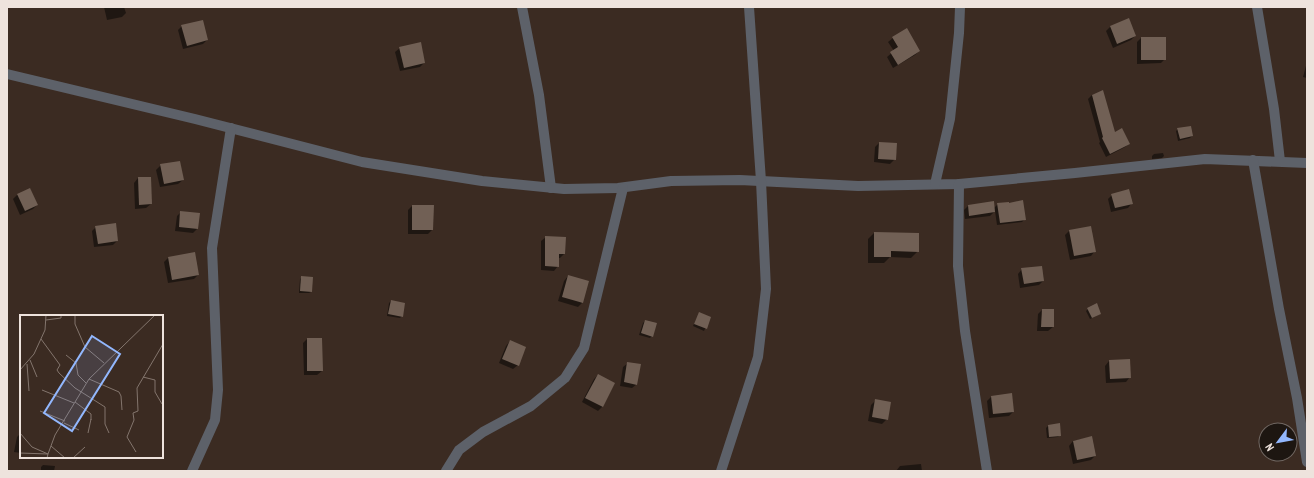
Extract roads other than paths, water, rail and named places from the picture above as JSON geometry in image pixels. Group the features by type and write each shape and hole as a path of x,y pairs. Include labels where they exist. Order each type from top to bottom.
{"street":[{"path":"522,7 539,95 551,188"},
{"path":"721,471 758,357 766,289 750,7"},
{"path":"935,184 950,119 959,33 960,7"},
{"path":"1257,7 1274,109 1280,161"},
{"path":"7,74 231,128 362,162 482,181 564,189 623,188 671,181 740,180 858,186 959,184 1075,173 1205,158 1307,163"},
{"path":"192,471 215,420 218,390 212,248 231,128"},
{"path":"1252,160 1297,398 1307,462"},
{"path":"959,184 958,266 965,331 987,471"},
{"path":"446,471 459,450 483,432 531,406 565,378 584,348 623,188"}]}
